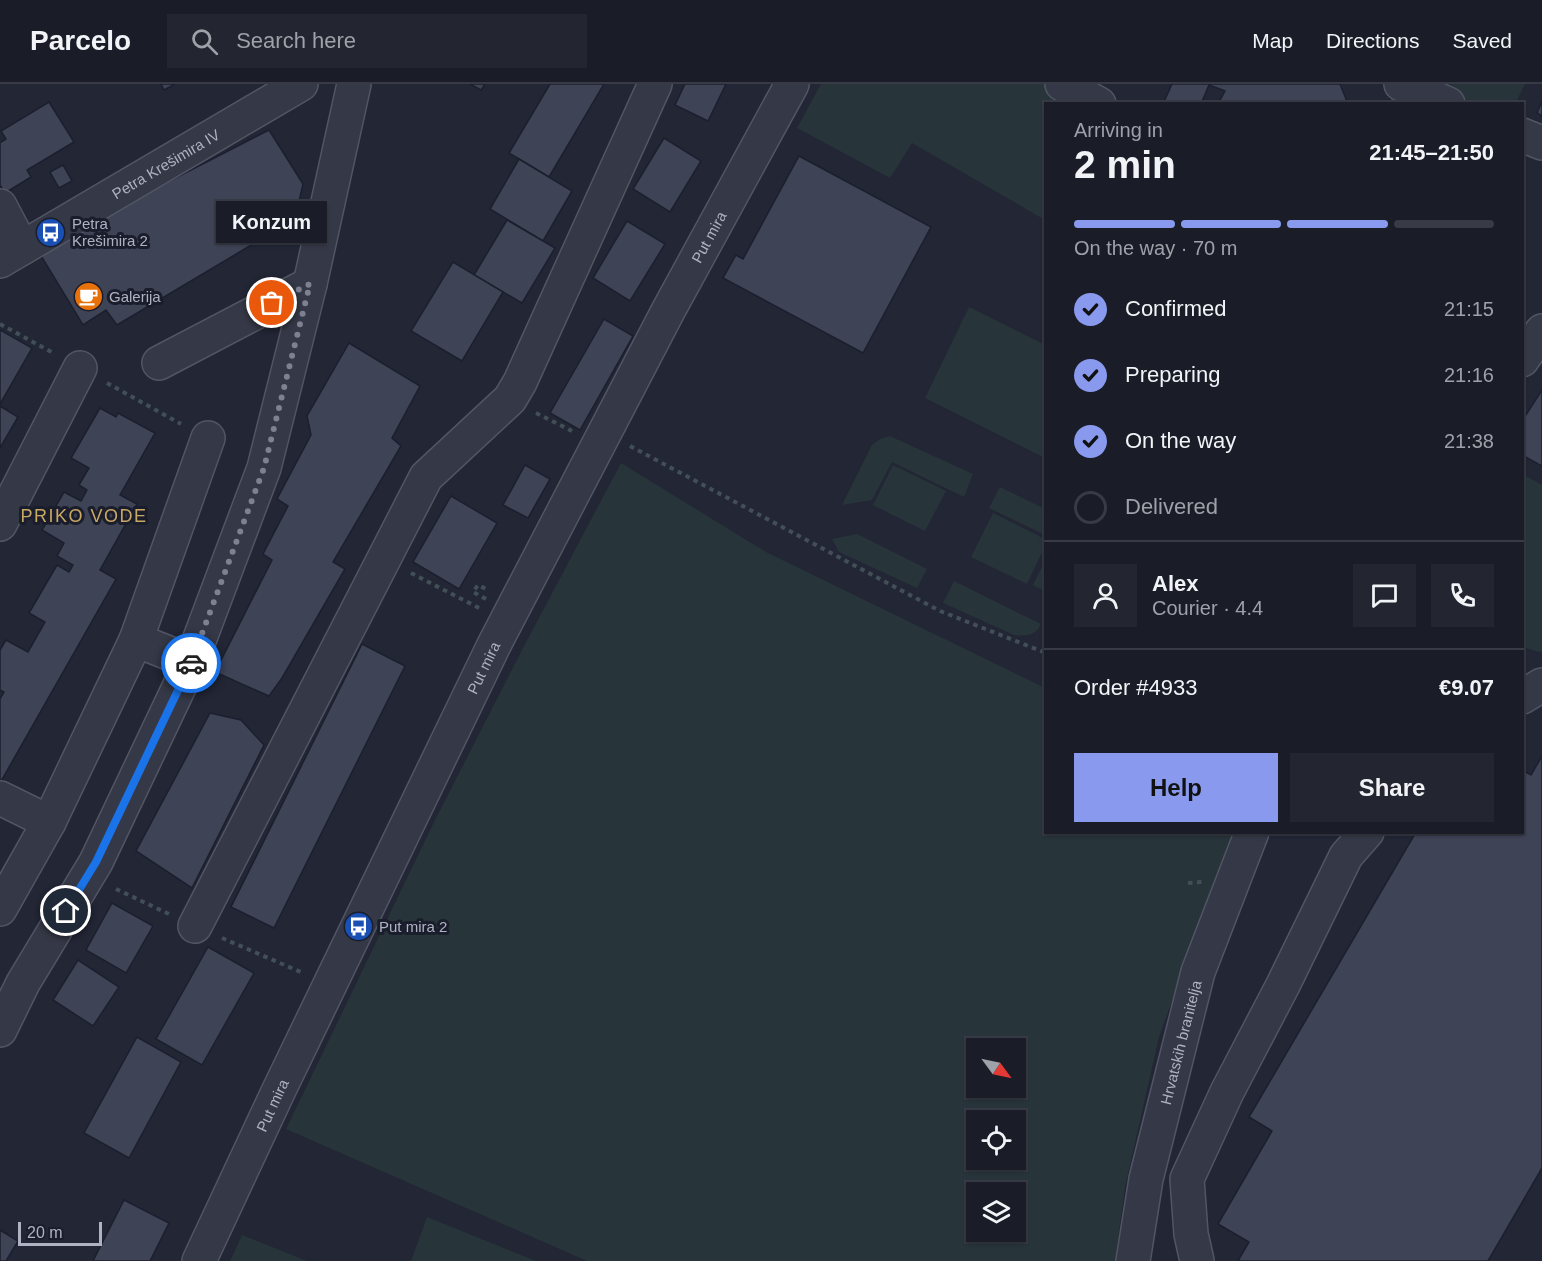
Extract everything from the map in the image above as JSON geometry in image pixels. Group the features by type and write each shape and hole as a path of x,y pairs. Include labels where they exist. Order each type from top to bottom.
{"street":[{"path":"0,1030 11,977 96,862 191,662 264,468 310,284 354,84"},
{"path":"195,926 426,477 510,399 520,382 655,84"},
{"name":"Put mira","path":"199,1261 330,984 502,602 602,439 668,311 792,84"},
{"path":"1062,84 1095,102"},
{"path":"1401,84 1443,102"},
{"name":"Petra Krešimira IV","path":"11,255 295,85"},
{"path":"1524,136 1542,143"},
{"path":"0,206 11,255"},
{"path":"159,363 310,284"},
{"path":"0,524 80,368"},
{"path":"0,909 49,822 136,640 208,438"},
{"path":"136,640 191,662"},
{"path":"1524,696 1542,685"},
{"path":"0,798 49,822"},
{"name":"Hrvatskih branitelja","path":"1132,1261 1146,1179 1198,972 1251,834"},
{"path":"1197,1261 1191,1234 1187,1179 1227,1092 1283,985 1346,856 1365,834"}],"path":[{"path":"0,324 208,438"},
{"path":"510,399 602,439 940,611 1044,652"},
{"path":"384,559 484,610"},
{"path":"478,585 502,602 473,592 478,585"},
{"path":"142,903 330,984"}],"shaded area":[{"path":"821,84 1051,84 1085,102 1044,102 1044,219 912,143 890,178 797,128"},
{"path":"1421,84 1525,84 1516,102 1469,102"},
{"path":"969,307 1044,344 1044,458 925,398"},
{"path":"890,436 973,474 964,497 892,462 872,500 842,505 872,445"},
{"path":"621,463 766,552 1044,688 1044,834 1233,834 1159,1037 1125,1187 1115,1261 587,1261 286,1129 434,822"},
{"path":"893,465 946,491 925,531 873,505"},
{"path":"1524,475 1542,485 1542,651 1524,647"},
{"path":"1000,487 1044,509 1044,535 989,508"},
{"path":"993,513 1044,538 1044,548 1027,584 971,557"},
{"path":"857,534 927,569 917,588 839,552 832,539"},
{"path":"1044,563 1044,590 1033,585"},
{"path":"954,581 1041,624 1036,631 1030,634 1014,635 943,603"},
{"path":"427,1217 536,1261 411,1261"},
{"path":"242,1235 307,1261 230,1261"}],"building":[{"path":"161,84 175,84 164,90"},
{"path":"470,84 485,84 481,90"},
{"path":"550,84 604,84 549,177 509,153"},
{"path":"685,84 726,84 708,121 675,105"},
{"path":"1172,84 1340,84 1347,102 1219,102 1225,91 1209,85 1202,102 1164,102"},
{"path":"1393,94 1411,102 1389,102"},
{"path":"1542,101 1542,116 1537,113"},
{"path":"49,102 74,142 27,170 31,177 5,193 0,185 0,143 6,139 1,131"},
{"path":"269,130 303,184 295,219 117,325 106,310 83,325 37,249"},
{"path":"664,138 701,161 670,212 633,189"},
{"path":"799,156 931,227 863,353 723,278 736,255 743,259"},
{"path":"519,159 572,191 543,241 490,209"},
{"path":"63,165 72,181 59,188 50,172"},
{"path":"507,220 555,248 522,303 474,275"},
{"path":"627,221 665,244 630,301 593,278"},
{"path":"453,262 503,292 462,361 411,331"},
{"path":"604,319 633,336 580,430 550,413"},
{"path":"0,330 32,348 0,404"},
{"path":"349,343 420,386 392,438 401,446 333,562 345,569 282,678 269,696 215,672 272,560 263,554 288,506 277,499 311,435 307,416"},
{"path":"1542,390 1542,466 1524,456 1524,418"},
{"path":"0,406 18,417 0,448"},
{"path":"100,408 116,417 118,413 155,433 120,495 137,504 100,570 116,579 0,783 0,699 4,692 0,690 0,650 6,640 28,652 45,622 29,613 57,565 69,572 73,565 57,556 64,543 42,530 64,492 81,501 87,490 79,485 89,468 71,458"},
{"path":"525,465 550,479 528,518 503,505"},
{"path":"451,496 497,523 459,589 413,562"},
{"path":"362,644 405,666 274,928 231,907"},
{"path":"210,713 241,720 264,745 192,888 136,851"},
{"path":"1542,756 1542,1168 1488,1261 1238,1261 1249,1242 1218,1224 1272,1131 1249,1117 1415,834 1524,834 1524,771 1531,775"},
{"path":"112,903 153,926 126,973 86,950"},
{"path":"208,947 254,973 202,1065 156,1039"},
{"path":"78,960 119,987 93,1026 53,1000"},
{"path":"137,1037 181,1062 129,1158 84,1133"},
{"path":"124,1200 169,1223 150,1261 93,1261"},
{"path":"0,1230 18,1241 6,1261 0,1261"}],"way so far":[{"path":"191,663 264,468 310,284 272,303"}],"place":[{"name":"Petra Krešimira 2","path":"51,232"},
{"name":"Galerija","path":"88,296"},
{"name":"Konzum","path":"272,303"},
{"name":"Put mira 2","path":"358,926"}],"district":[{"name":"PRIKO VODE","path":"84,516"}],"route":[{"path":"66,911 96,862 191,663"}]}
